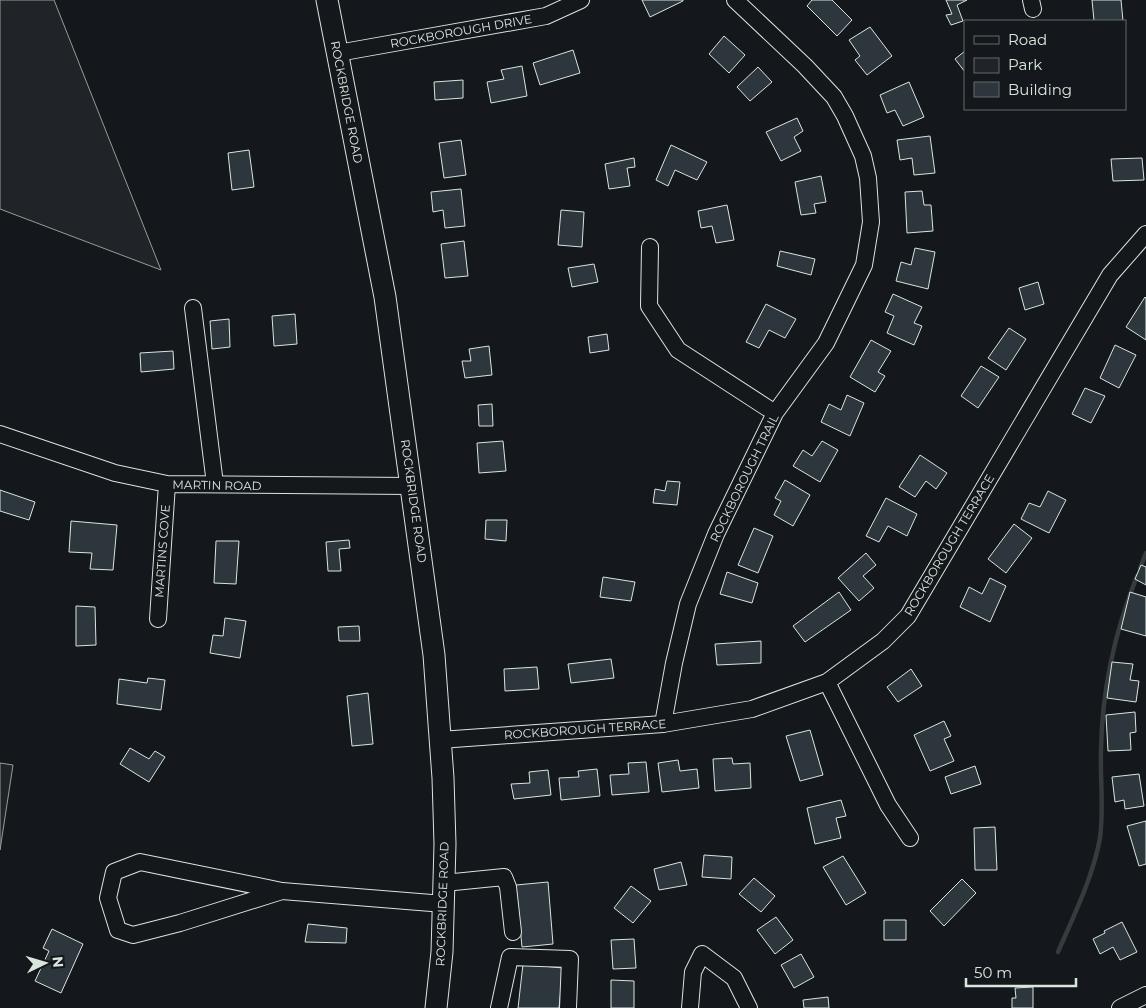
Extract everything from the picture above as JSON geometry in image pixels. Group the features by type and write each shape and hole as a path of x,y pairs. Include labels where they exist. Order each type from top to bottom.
{"main road":[{"name":"ROCKBRIDGE ROAD","path":"327,0 385,297 434,655 443,778 444,894 436,1008"}],"street":[{"name":"ROCKBOROUGH DRIVE","path":"338,53 546,16 581,0"},
{"name":"ROCKBOROUGH TRAIL","path":"663,724 674,663 688,604 716,534 775,413 826,343 864,265 871,222 870,200 863,156 855,136 834,97 805,66 735,0"},
{"name":"ROCKBOROUGH TERRACE","path":"440,740 663,724 752,709 828,682 883,642 908,616 1110,275 1146,234"},
{"path":"650,247 649,306 678,350 775,413"},
{"path":"193,308 215,484"},
{"name":"MARTIN ROAD","path":"0,434 115,473 167,484 411,486"},
{"name":"MARTINS COVE","path":"158,619 167,484"},
{"path":"828,682 888,805 910,838"},
{"path":"282,891 180,924 133,935 118,930 108,898 114,872 140,862 282,891 444,894 504,877 508,887 513,932"},
{"path":"690,1008 693,972 702,954 734,978 749,1008"},
{"path":"499,1008 510,957 570,959 568,1008"},
{"path":"1120,1008 1146,995"}],"green space":[{"path":"0,0 54,0 161,270 0,209"},
{"path":"0,763 13,765 0,850"}],"building":[{"path":"642,0 683,0 683,1 650,17"},
{"path":"812,0 832,0 852,20 837,36 807,6"},
{"path":"946,0 967,0 957,5 963,21 951,25 946,15 952,14"},
{"path":"1092,0 1121,0 1123,20 1094,20"},
{"path":"870,27 892,56 867,75 855,60 860,56 849,40"},
{"path":"724,36 745,55 729,73 709,54"},
{"path":"573,50 580,73 540,85 533,63"},
{"path":"964,52 964,71 955,59"},
{"path":"522,66 527,96 491,103 487,82 504,79 501,70"},
{"path":"758,67 772,82 750,101 737,87"},
{"path":"463,80 463,98 435,100 434,82"},
{"path":"909,82 924,117 903,126 895,110 887,113 880,95"},
{"path":"797,118 803,131 794,137 801,151 781,161 766,132"},
{"path":"930,136 935,173 914,175 912,158 900,160 897,140"},
{"path":"461,140 466,175 444,178 439,143"},
{"path":"671,145 707,162 697,180 675,170 668,186 656,180"},
{"path":"249,150 254,187 232,190 228,153"},
{"path":"634,158 635,167 627,168 630,186 609,189 605,164"},
{"path":"1142,158 1144,180 1113,181 1111,159"},
{"path":"821,176 826,202 814,204 816,213 801,215 795,182"},
{"path":"461,189 465,226 445,228 443,210 433,212 431,192"},
{"path":"922,191 924,205 931,205 933,231 907,233 905,192"},
{"path":"727,205 734,240 716,243 712,226 701,228 698,211"},
{"path":"561,210 584,212 582,247 558,245"},
{"path":"464,241 468,276 445,278 441,244"},
{"path":"915,248 935,252 928,289 896,281 901,262 911,265"},
{"path":"780,251 815,259 811,275 777,266"},
{"path":"594,264 598,282 572,287 568,268"},
{"path":"1038,282 1044,304 1025,310 1019,288"},
{"path":"893,294 922,307 914,323 922,326 914,345 887,333 894,316 885,312"},
{"path":"1146,298 1146,340 1126,327"},
{"path":"766,304 796,319 785,338 769,330 759,348 746,342"},
{"path":"295,314 297,344 274,346 272,316"},
{"path":"229,319 230,347 212,349 210,321"},
{"path":"1009,328 1026,339 1006,370 988,358"},
{"path":"607,334 609,350 590,353 588,337"},
{"path":"871,340 891,351 878,372 885,376 875,392 850,377"},
{"path":"1115,345 1136,355 1119,388 1100,378"},
{"path":"489,346 492,375 465,378 462,361 471,361 469,349"},
{"path":"173,351 174,369 141,372 140,353"},
{"path":"981,366 999,377 978,408 961,396"},
{"path":"1085,388 1105,396 1091,423 1072,414"},
{"path":"847,395 864,403 850,436 821,422 829,404 841,410"},
{"path":"492,404 493,426 479,426 478,405"},
{"path":"503,441 506,471 479,473 477,443"},
{"path":"822,441 838,450 820,482 793,466 803,450 812,456"},
{"path":"920,455 947,473 936,489 926,481 915,497 899,487"},
{"path":"785,480 810,495 793,526 774,515 781,501 775,498"},
{"path":"667,481 680,482 677,505 653,503 655,489 665,491"},
{"path":"0,490 35,502 29,520 0,511"},
{"path":"1048,491 1066,500 1049,533 1021,519 1029,503 1040,507"},
{"path":"886,498 917,514 907,536 888,526 879,542 866,536"},
{"path":"486,520 507,520 506,541 485,539"},
{"path":"71,521 117,525 113,570 90,569 92,553 69,552"},
{"path":"1014,524 1032,538 1006,573 988,559"},
{"path":"754,528 773,536 758,573 738,565"},
{"path":"349,540 350,548 339,549 341,571 328,571 326,542"},
{"path":"216,541 239,541 236,584 214,583"},
{"path":"866,553 876,565 863,576 874,588 859,601 838,578"},
{"path":"1141,565 1146,567 1146,585 1135,579"},
{"path":"727,572 758,583 752,603 720,594"},
{"path":"603,577 635,582 631,601 600,597"},
{"path":"990,578 1006,586 990,622 960,607 969,587 982,594"},
{"path":"839,592 851,610 805,642 793,626"},
{"path":"1130,592 1146,597 1146,636 1121,629"},
{"path":"76,606 95,607 96,645 76,646"},
{"path":"225,618 246,621 240,658 210,653 213,635 223,636"},
{"path":"359,626 360,641 339,641 338,627"},
{"path":"761,641 761,663 717,665 715,644"},
{"path":"611,659 614,678 571,683 568,664"},
{"path":"1112,662 1133,664 1130,680 1139,681 1136,702 1107,698"},
{"path":"537,667 539,689 505,691 504,669"},
{"path":"911,669 922,686 898,702 887,687"},
{"path":"148,678 165,680 161,710 117,704 119,679 147,683"},
{"path":"368,693 373,744 352,746 347,696"},
{"path":"1135,712 1136,732 1130,733 1131,750 1108,751 1106,715"},
{"path":"944,721 951,736 944,739 954,761 930,771 914,735"},
{"path":"810,730 823,775 800,781 786,736"},
{"path":"130,748 149,759 155,751 165,757 149,782 120,764"},
{"path":"732,758 733,764 750,763 751,788 715,791 713,759"},
{"path":"678,760 680,771 697,769 699,788 662,792 658,763"},
{"path":"646,762 649,792 612,795 610,775 629,774 628,763"},
{"path":"975,766 981,784 951,794 945,777"},
{"path":"597,769 600,796 561,800 559,778 579,777 578,771"},
{"path":"548,770 551,795 514,799 511,784 530,783 529,772"},
{"path":"1139,774 1144,806 1125,809 1124,800 1115,802 1112,777"},
{"path":"841,800 846,816 836,818 841,838 815,844 807,808"},
{"path":"1146,821 1146,864 1139,866 1127,826"},
{"path":"995,827 997,870 975,870 974,828"},
{"path":"704,855 732,857 731,879 702,877"},
{"path":"843,856 866,893 846,905 823,867"},
{"path":"681,862 687,885 659,890 654,869"},
{"path":"754,878 775,896 761,912 739,894"},
{"path":"962,879 976,893 944,926 930,911"},
{"path":"548,882 553,944 522,947 516,885"},
{"path":"631,886 651,901 633,923 614,908"},
{"path":"776,917 793,940 775,954 757,930"},
{"path":"884,920 906,920 906,940 884,940"},
{"path":"1122,922 1137,952 1120,960 1113,947 1100,954 1093,939"},
{"path":"308,924 347,928 346,943 305,942"},
{"path":"52,929 83,944 61,993 35,981 49,951 43,948"},
{"path":"634,939 636,968 613,969 611,940"},
{"path":"801,954 814,977 794,988 781,965"},
{"path":"523,964 563,968 559,1008 518,1008"},
{"path":"611,980 634,981 634,1008 611,1008"},
{"path":"1033,987 1033,1008 1012,1008 1012,998 1016,998 1015,988"},
{"path":"828,997 829,1008 804,1008 803,1000"}],"waterway":[{"path":"1140,568 1146,553"},
{"path":"1058,952 1088,881 1097,853 1102,816 1102,728 1107,684 1122,618 1137,576"}]}
